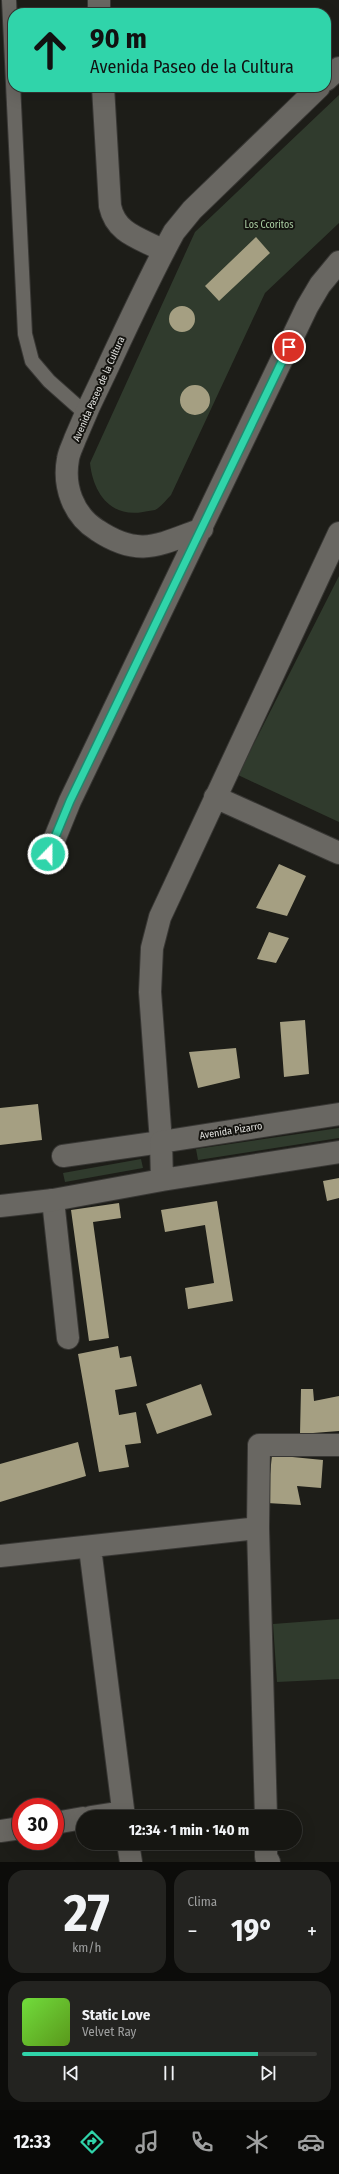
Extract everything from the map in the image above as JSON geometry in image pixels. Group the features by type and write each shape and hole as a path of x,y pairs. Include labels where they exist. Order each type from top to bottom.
{"street":[{"path":"331,75 339,68"},
{"path":"103,92 112,216 122,230 164,251"},
{"name":"Avenida Paseo de la Cultura","path":"202,529 154,546 132,546 112,540 93,528 79,513 70,497 67,478 68,458 85,413 174,232 192,210 314,92"},
{"path":"48,854 70,801 202,529 307,307 320,285 339,262"},
{"path":"162,1180 161,1142 150,992 152,948 160,917 339,533"},
{"path":"215,797 339,853"},
{"name":"Avenida Pizarro","path":"63,1156 339,1114"},
{"path":"0,1206 53,1200 162,1180 339,1152"},
{"path":"53,1200 68,1338"},
{"path":"266,1810 258,1528 259,1445 339,1445"},
{"path":"0,1556 90,1548 258,1528"},
{"path":"90,1548 122,1810"},
{"path":"64,1821 76,1819"},
{"path":"0,1831 12,1829"},
{"path":"129,1850 131,1862"},
{"path":"266,1850 266,1857 269,1862"}],"lane":[{"path":"13,92 25,334 32,361 49,381 85,413"}],"green space":[{"name":"Los Ccoritos","path":"339,95 339,223 265,293 171,495 155,510 131,513 121,511 113,507 105,501 99,493 92,474 90,463 195,232"},
{"path":"339,576 339,822 238,775"},
{"path":"339,1128 339,1138 198,1160 196,1149"},
{"path":"141,1159 143,1168 65,1182 63,1173"},
{"path":"339,1619 339,1679 277,1682 273,1624"}],"building":[{"path":"256,237 270,253 219,301 205,286"},
{"path":"182,306 191,310 195,319 191,328 182,332 173,328 169,319 173,310"},
{"path":"195,385 206,389 210,400 206,411 195,415 184,411 180,400 184,389"},
{"path":"279,864 306,876 287,916 256,908"},
{"path":"269,932 289,938 276,963 257,959"},
{"path":"305,1020 309,1074 284,1077 280,1022"},
{"path":"236,1048 240,1078 198,1088 189,1052"},
{"path":"38,1104 42,1140 0,1145 0,1108"},
{"path":"339,1178 339,1198 327,1201 323,1181"},
{"path":"217,1201 233,1301 188,1309 185,1288 214,1283 205,1225 165,1232 161,1210"},
{"path":"119,1203 121,1218 93,1222 109,1338 89,1341 71,1210"},
{"path":"118,1346 120,1358 131,1356 137,1386 115,1390 119,1415 136,1412 141,1443 125,1445 129,1467 99,1472 78,1354"},
{"path":"201,1384 212,1415 157,1434 146,1404"},
{"path":"301,1389 313,1389 314,1401 339,1396 339,1431 300,1434"},
{"path":"78,1442 86,1476 0,1502 0,1464"},
{"path":"272,1455 323,1460 321,1488 297,1486 301,1505 267,1503"}],"route":[{"path":"48,854 70,801 289,347"}]}
